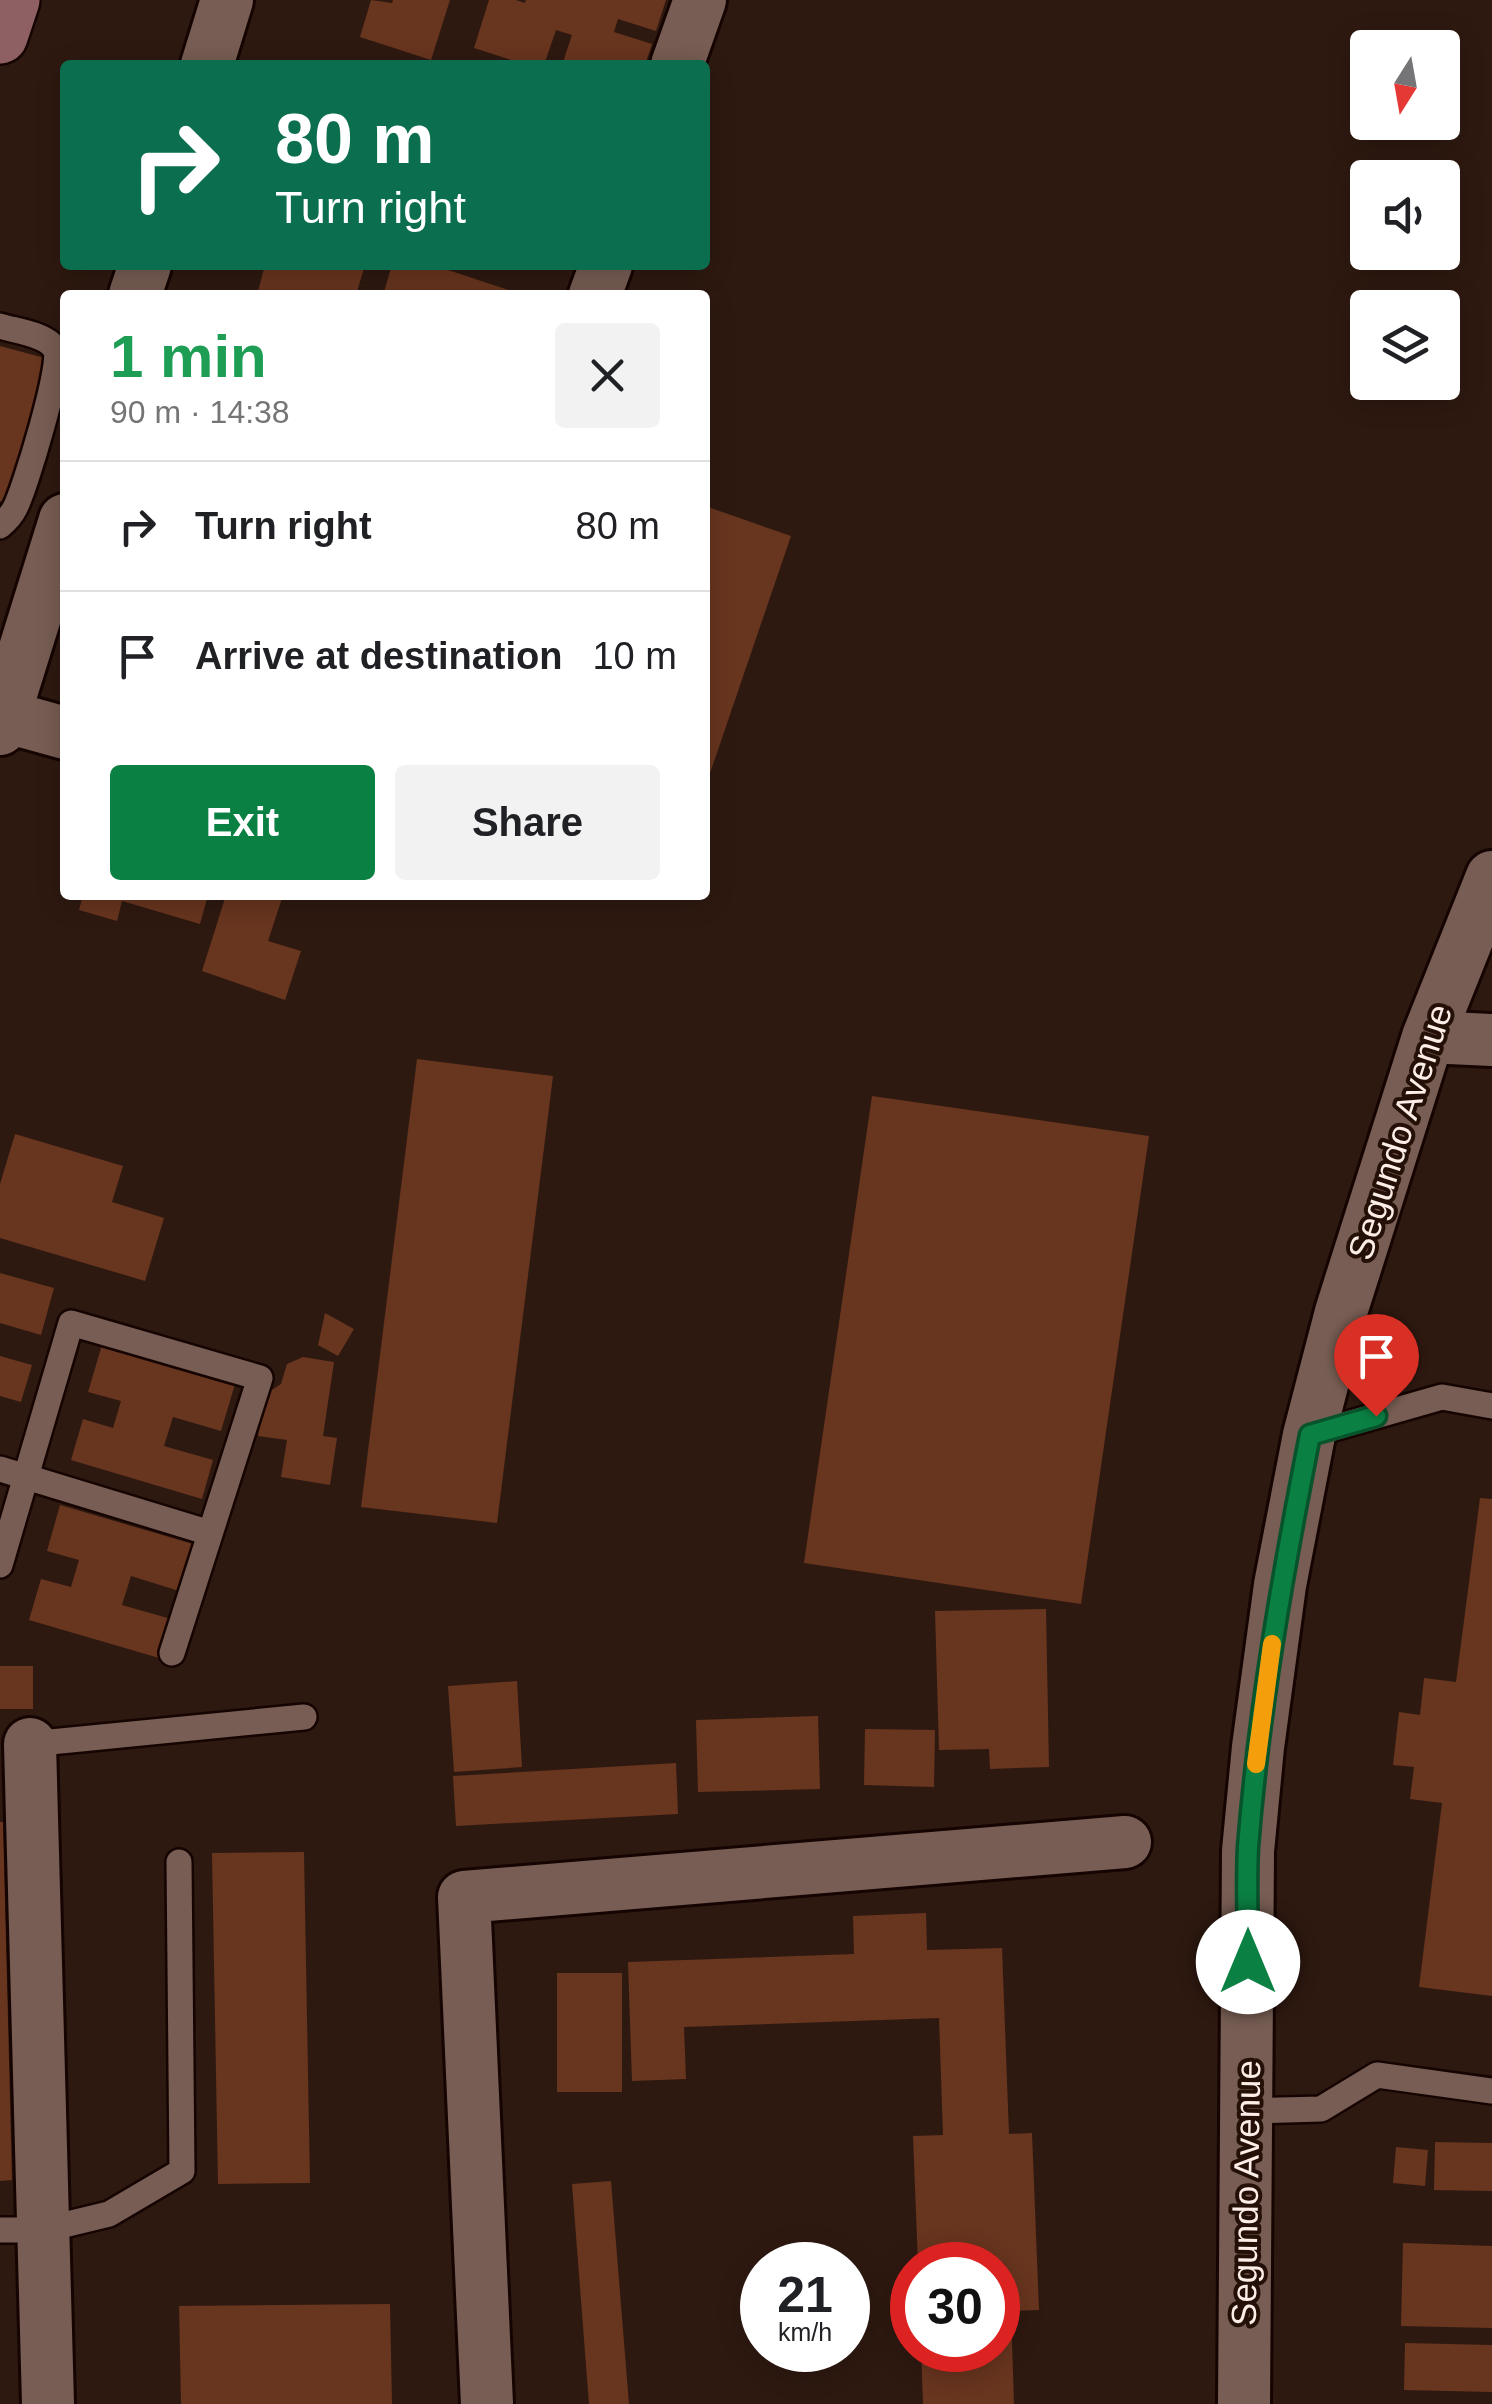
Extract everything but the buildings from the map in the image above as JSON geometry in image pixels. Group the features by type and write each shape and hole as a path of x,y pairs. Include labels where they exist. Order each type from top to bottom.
{"street":[{"path":"0,36 12,0"},
{"path":"209,60 228,0"},
{"path":"679,60 700,0"},
{"path":"60,536 2,723 60,731"},
{"name":"Segundo Avenue","path":"1244,2404 1250,1834 1275,1620 1310,1435 1341,1312 1428,1037 1492,877"},
{"path":"1428,1037 1492,1040"},
{"path":"30,1744 22,2230 48,2404"},
{"path":"487,2404 464,1896 1126,1842"}],"lane":[{"path":"0,326 46,340 57,354 55,378 24,484 14,511 0,526"},
{"path":"0,1564 12,1473 71,1324 260,1378 172,1652"},
{"path":"1310,1435 1442,1397 1492,1406"},
{"path":"12,1473 210,1533"},
{"path":"30,1744 304,1716"},
{"path":"22,2230 108,2214 182,2171 179,1862"},
{"path":"1247,2111 1321,2109 1377,2075 1492,2090"}],"slow traffic":[{"path":"1256,1764 1272,1644"}],"route":[{"path":"1248,1962 1248,1851 1258,1747 1280,1585 1310,1435 1376,1416"}]}
